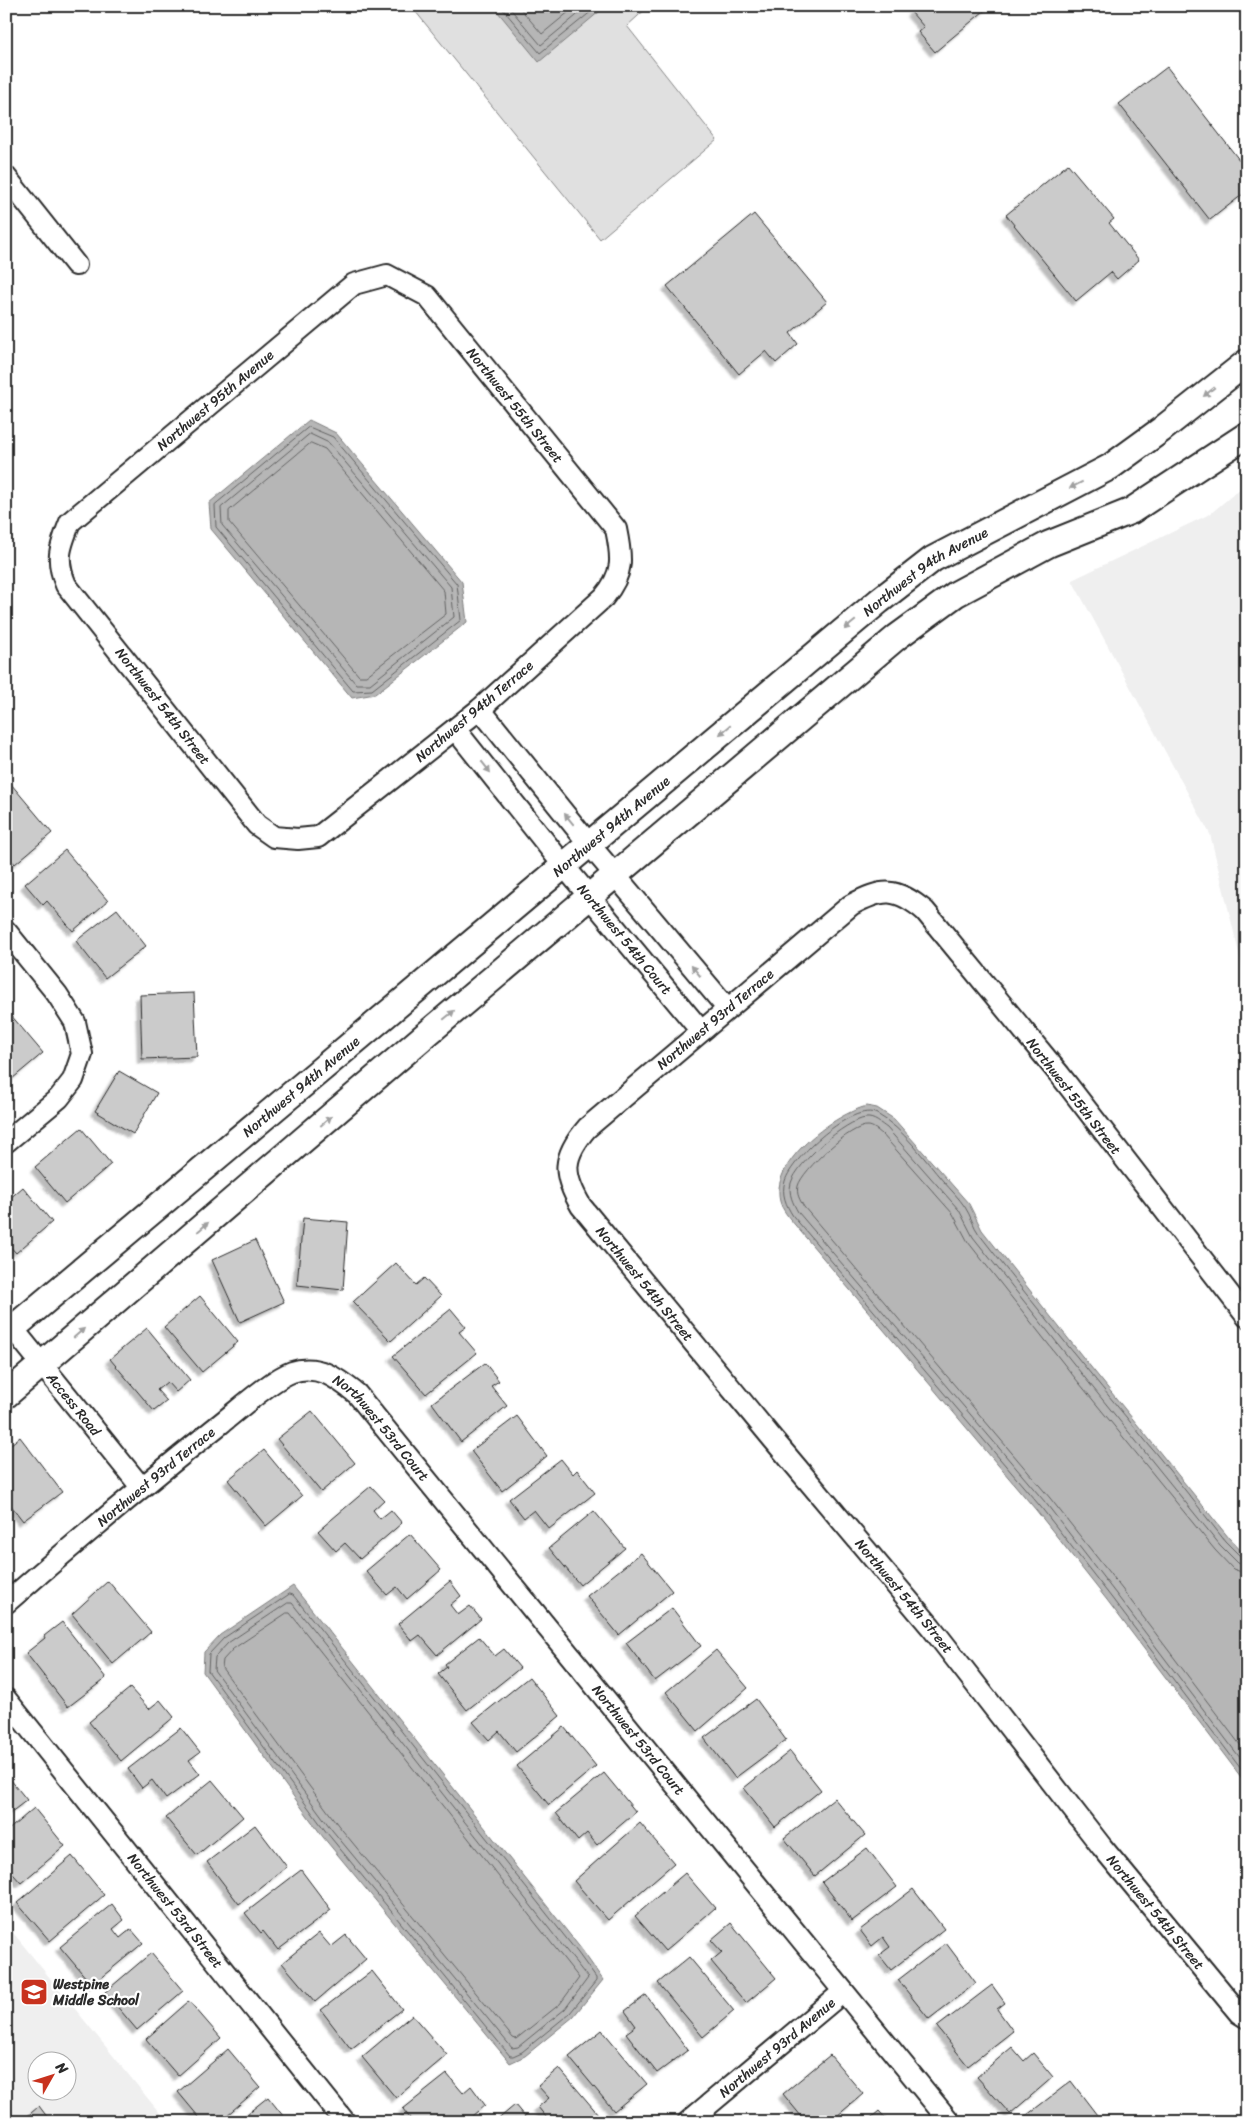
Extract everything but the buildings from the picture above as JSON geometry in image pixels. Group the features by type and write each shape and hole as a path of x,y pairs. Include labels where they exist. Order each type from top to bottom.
{"street":[{"path":"6,177 76,265"},
{"name":"Northwest 95th Avenue","path":"60,545 70,522 354,284 387,275"},
{"name":"Northwest 55th Street","path":"387,275 427,296 616,529 621,554"},
{"name":"Northwest 94th Avenue","path":"8,1328 564,866 879,601 933,559 1110,467 1161,430 1247,362"},
{"path":"6,1395 429,1032 896,638 956,594 1049,544 1130,510 1247,435"},
{"name":"Northwest 54th Street","path":"60,545 60,570 66,585 257,825 274,837 298,839"},
{"name":"Northwest 94th Terrace","path":"298,839 318,837 480,709 604,597 616,583 621,554"},
{"path":"480,709 589,844 728,1008"},
{"name":"Northwest 54th Court","path":"456,729 589,897 701,1031"},
{"name":"Northwest 55th Street","path":"888,892 908,898 925,911 1060,1075 1247,1317"},
{"name":"Northwest 93rd Terrace","path":"566,1170 569,1154 576,1141 587,1128 851,905 870,895 888,892"},
{"path":"6,931 57,994 75,1022 82,1054 73,1080 59,1098 6,1142"},
{"name":"Northwest 54th Street","path":"566,1170 571,1189 581,1206 931,1627 1102,1847 1238,2013 1247,2018"},
{"name":"Access Road","path":"8,1328 43,1365 141,1487"},
{"name":"Northwest 93rd Terrace","path":"6,1603 141,1487 269,1386 292,1372 316,1370"},
{"name":"Northwest 53rd Court","path":"316,1370 336,1377 357,1394 950,2122"},
{"name":"Northwest 53rd Street","path":"6,1699 345,2122"},
{"name":"Northwest 93rd Avenue","path":"688,2122 843,1992"}],"shaded area":[{"path":"411,6 649,6 627,26 717,140 600,239"},
{"path":"1247,483 1247,986 1210,834 1072,580 1210,514"},
{"name":"Westpine Middle School","path":"6,1924 167,2122 6,2122"}],"water":[{"path":"493,6 606,6 539,62"},
{"path":"309,420 336,433 462,582 467,622 375,694 352,698 211,529 209,503"},
{"path":"867,1106 877,1108 894,1119 969,1204 982,1230 1229,1538 1247,1557 1247,1785 1107,1600 1036,1510 784,1210 779,1198 781,1180 787,1166 797,1152 824,1128 839,1118"},
{"path":"293,1586 582,1950 603,1980 573,2017 525,2056 510,2063 323,1837 203,1672 204,1652 220,1635"}],"place":[{"name":"Westpine Middle School","path":"34,1992"}]}
